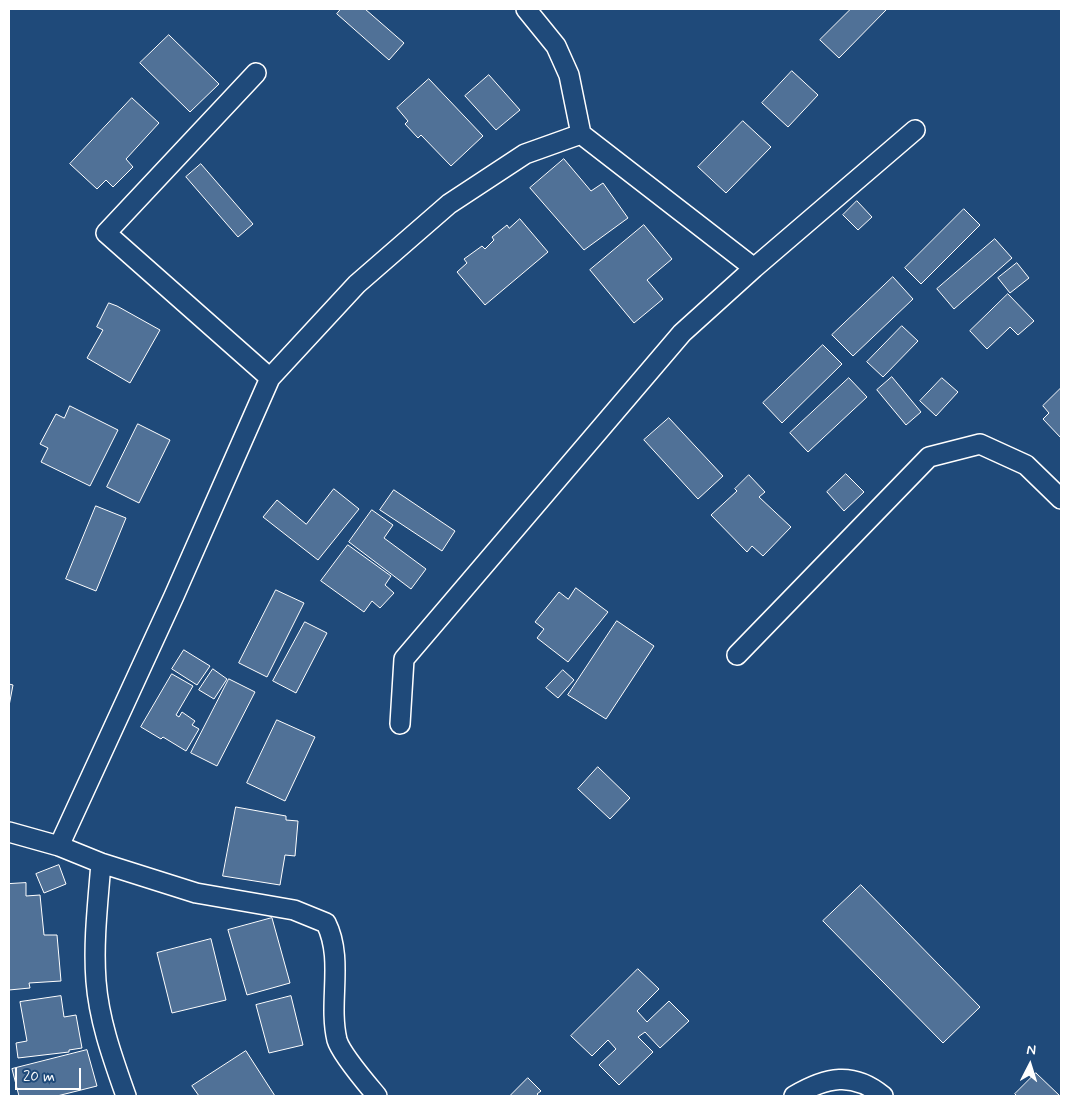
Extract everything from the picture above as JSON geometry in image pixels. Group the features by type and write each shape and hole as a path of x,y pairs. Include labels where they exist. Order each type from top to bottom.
{"street":[{"path":"526,9 556,46 569,75 581,134 754,268"},
{"path":"256,73 106,233 270,378"},
{"path":"400,724 404,659 682,333 754,268 915,130"},
{"path":"59,846 174,596 270,378 357,284 449,204 524,154 581,134"},
{"path":"737,655 929,457 980,444 1026,465 1061,499"},
{"path":"9,832 59,846 101,863 196,893 294,910 326,922 332,935 334,948 335,1020 338,1042 353,1066 377,1096"},
{"path":"101,863 96,928 96,982 108,1044 126,1096"},
{"path":"794,1096 836,1078 857,1081 874,1089 882,1096"}],"building":[{"path":"341,9 365,9 404,43 389,60 337,14"},
{"path":"851,9 887,9 839,58 820,40"},
{"path":"169,35 219,84 190,112 140,63"},
{"path":"792,71 818,95 788,127 762,103"},
{"path":"489,75 520,110 496,130 465,96"},
{"path":"429,79 483,136 451,166 421,135 418,138 405,124 408,121 397,108"},
{"path":"132,98 159,123 126,159 133,167 113,187 106,180 97,189 70,164"},
{"path":"743,121 771,147 726,193 698,167"},
{"path":"564,159 591,191 603,183 628,218 584,250 530,188"},
{"path":"201,164 253,224 238,237 186,177"},
{"path":"857,201 872,217 858,230 843,215"},
{"path":"964,209 980,225 921,284 905,268"},
{"path":"520,219 548,252 485,305 457,272 467,263 464,259 482,246 485,249 494,240 492,237 507,225 509,228"},
{"path":"644,225 672,259 647,280 663,299 634,323 590,270"},
{"path":"995,239 1012,258 954,309 937,289"},
{"path":"1017,263 1029,278 1010,293 998,278"},
{"path":"893,277 913,299 853,356 832,335"},
{"path":"1008,294 1034,321 1018,335 1010,327 987,349 970,331"},
{"path":"109,303 160,330 130,383 87,358 103,330 97,327"},
{"path":"902,326 918,341 883,377 867,362"},
{"path":"823,345 842,364 782,423 763,403"},
{"path":"892,377 921,412 906,425 877,390"},
{"path":"849,378 867,397 808,452 790,433"},
{"path":"942,378 958,392 936,416 920,401"},
{"path":"1061,388 1061,438 1043,419 1049,413 1043,406"},
{"path":"70,406 118,430 90,486 41,462 48,448 40,444 56,414 64,418"},
{"path":"669,418 723,476 698,499 644,440"},
{"path":"138,424 170,440 139,503 107,487"},
{"path":"846,474 864,492 844,511 827,492"},
{"path":"749,475 765,492 759,497 791,527 763,556 752,546 747,552 711,515 737,491 735,489"},
{"path":"334,489 359,509 318,560 263,517 277,500 306,524"},
{"path":"394,490 455,531 442,551 380,510"},
{"path":"96,506 126,518 96,591 66,579"},
{"path":"372,510 393,525 384,538 426,569 411,589 349,542"},
{"path":"348,545 391,576 385,585 394,593 380,608 372,601 364,612 321,581"},
{"path":"576,588 608,612 568,662 537,638 544,629 535,622 559,592 568,599"},
{"path":"276,590 304,603 267,677 239,663"},
{"path":"617,621 654,646 606,719 568,695"},
{"path":"305,622 327,633 296,693 273,681"},
{"path":"184,650 210,666 197,685 172,669"},
{"path":"213,669 227,679 214,699 199,690"},
{"path":"563,670 574,680 558,698 546,688"},
{"path":"172,674 193,686 176,715 179,717 182,712 195,721 192,725 199,729 186,751 163,737 161,739 141,727"},
{"path":"229,679 255,692 217,766 191,753"},
{"path":"9,684 13,685 9,706"},
{"path":"277,720 315,737 285,801 247,783"},
{"path":"598,767 630,798 610,819 578,789"},
{"path":"236,807 286,816 286,820 298,821 295,856 285,855 280,885 223,876"},
{"path":"59,865 66,884 44,893 36,874"},
{"path":"26,883 26,896 40,895 44,935 57,935 61,981 29,983 30,988 9,990 9,884"},
{"path":"861,885 980,1007 943,1043 823,921"},
{"path":"272,918 290,983 247,995 228,930"},
{"path":"211,939 226,1000 172,1013 157,953"},
{"path":"638,969 659,989 637,1011 647,1022 669,1001 689,1021 660,1048 645,1032 638,1037 653,1052 619,1085 599,1065 616,1049 608,1040 592,1056 571,1036"},
{"path":"61,996 64,1017 76,1015 82,1048 69,1050 69,1052 18,1058 16,1043 27,1041 20,1002"},
{"path":"291,996 303,1045 269,1053 256,1005"},
{"path":"87,1050 97,1086 57,1096 19,1096 12,1069"},
{"path":"246,1051 275,1096 199,1096 192,1086"},
{"path":"1036,1073 1060,1096 1017,1096 1015,1094"},
{"path":"528,1078 541,1091 537,1094 539,1096 510,1096"}]}
